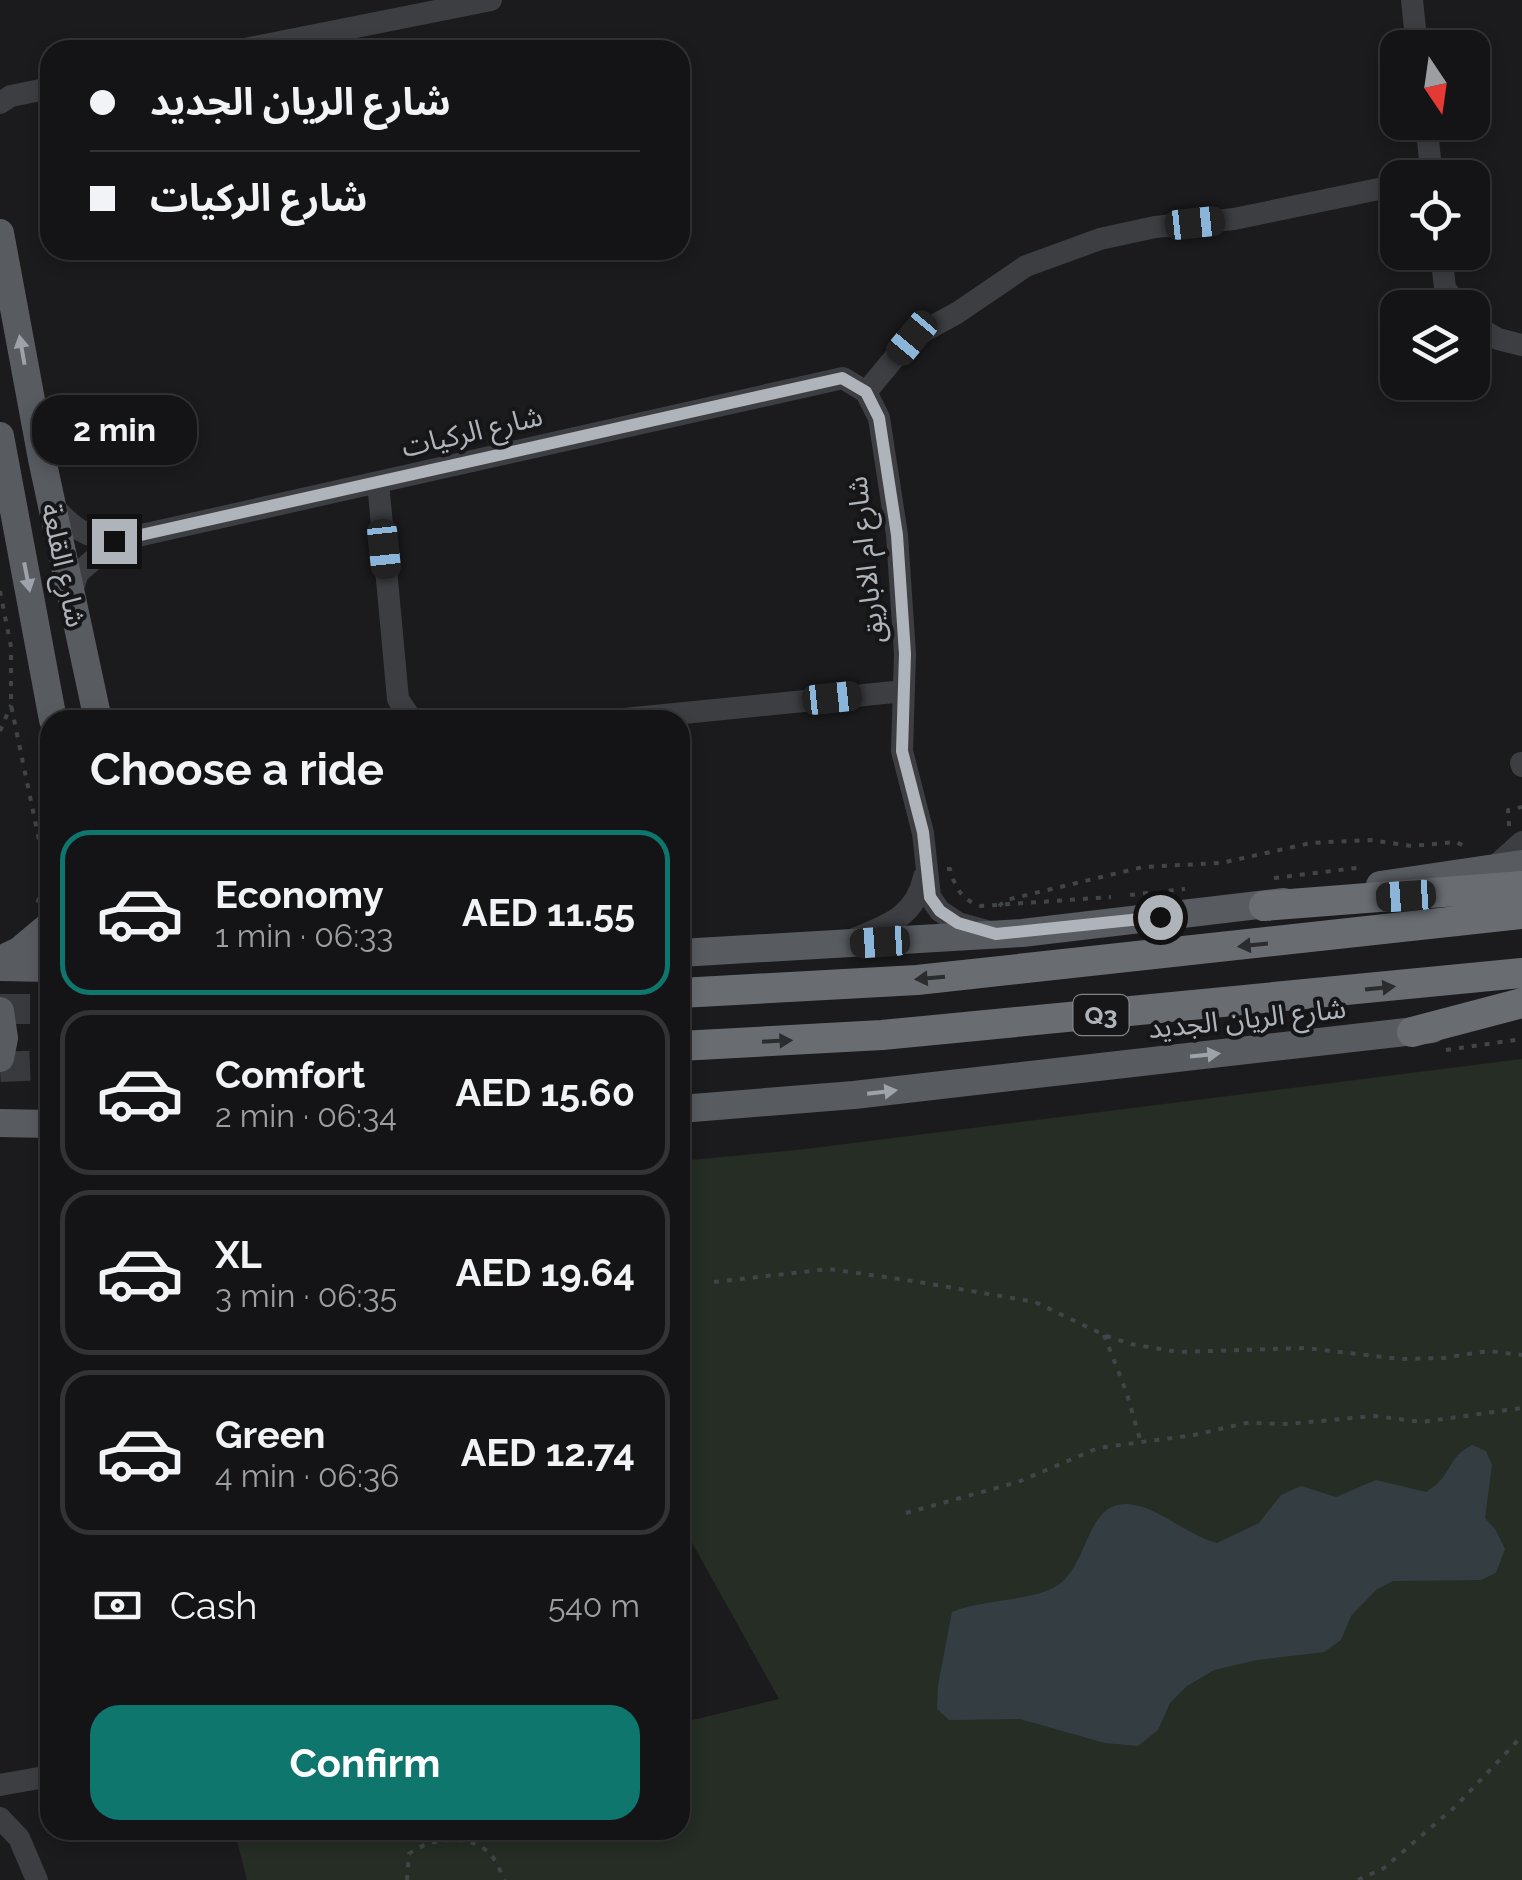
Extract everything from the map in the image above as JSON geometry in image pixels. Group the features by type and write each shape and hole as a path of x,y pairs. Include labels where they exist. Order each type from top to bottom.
{"highway":[{"path":"1263,893 1522,886"},
{"name":"Q3","path":"690,992 917,980 1522,914"},
{"name":"شارع الريان الجديد","path":"690,1045 882,1035 1522,973"},
{"path":"1412,1032 1522,1003"}],"main road":[{"name":"شارع القلعة","path":"0,233 51,504 96,710"},
{"name":"شارع القلعة","path":"0,436 6,499 52,710"},
{"path":"690,952 841,944 997,920 1522,864"},
{"path":"0,964 18,951 40,920"},
{"path":"0,964 40,967"},
{"path":"0,1012 4,1038 0,1058"},
{"name":"شارع الريان الجديد","path":"690,1108 854,1095 1412,1032 1522,1015"},
{"path":"0,1123 40,1121"}],"street":[{"path":"1412,0 1415,30"},
{"path":"290,40 484,1"},
{"path":"4,97 40,90"},
{"path":"866,392 912,338 957,314 1026,266 1100,239 1155,227 1234,219 1380,189"},
{"path":"1490,334 1522,344"},
{"name":"شارع الركيات","path":"114,541 842,378 866,392"},
{"name":"شارع ام الاباريق","path":"866,392 879,418 897,535 905,654 902,751 923,832 930,897 940,911 958,923 997,920"},
{"path":"378,482 398,699 405,710"},
{"path":"51,504 73,528 94,539 114,541"},
{"path":"70,597 78,573 114,541"},
{"path":"690,712 904,691"},
{"path":"1493,868 1511,839"},
{"path":"841,944 906,915 920,897 926,869"},
{"path":"0,1785 40,1778"},
{"path":"0,1818 19,1838 36,1880"}],"path":[{"path":"0,591 11,656 10,705 40,845"},
{"path":"0,660 11,656"},
{"path":"0,732 10,705"},
{"path":"1511,839 1508,810 1522,807"},
{"path":"997,920 1006,900 1143,866 1221,863 1311,844 1370,840 1412,846 1456,842 1468,848 1453,851"},
{"path":"1263,893 1372,866"},
{"path":"926,869 950,869 964,898 982,906 997,920"},
{"path":"997,920 1196,888"},
{"path":"714,1282 829,1270 1035,1302 1104,1335 1178,1352 1305,1348 1400,1359 1488,1352 1522,1355"},
{"path":"1104,1335 1141,1442"},
{"path":"906,1513 1018,1482 1098,1448 1246,1423 1288,1424 1374,1416 1422,1422 1522,1408"},
{"path":"1358,1880 1384,1868 1456,1806 1522,1736"},
{"path":"407,1880 408,1854 424,1842 456,1841 477,1844 492,1855 506,1880"}],"shaded area":[{"path":"1522,1059 1522,1880 247,1880 237,1840 690,1840 690,1721 779,1699 690,1539 690,1160"},
{"path":"1472,1445 1486,1451 1492,1465 1485,1518 1505,1549 1496,1573 1481,1580 1393,1581 1376,1590 1351,1616 1341,1640 1324,1652 1214,1670 1187,1686 1170,1703 1158,1730 1138,1746 1105,1743 1020,1719 949,1720 937,1709 952,1612 1036,1594 1058,1585 1069,1574 1091,1531 1108,1509 1121,1504 1139,1506 1217,1543 1259,1523 1281,1495 1301,1486 1336,1497 1376,1480 1426,1492 1457,1456"}],"tunnel":[{"path":"0,1009 40,1009"},
{"path":"0,1067 40,1065"}],"route":[{"path":"114,541 842,378 866,392 879,418 897,535 905,654 902,751 923,832 930,897 940,911 958,923 996,934 1160,917"}]}
